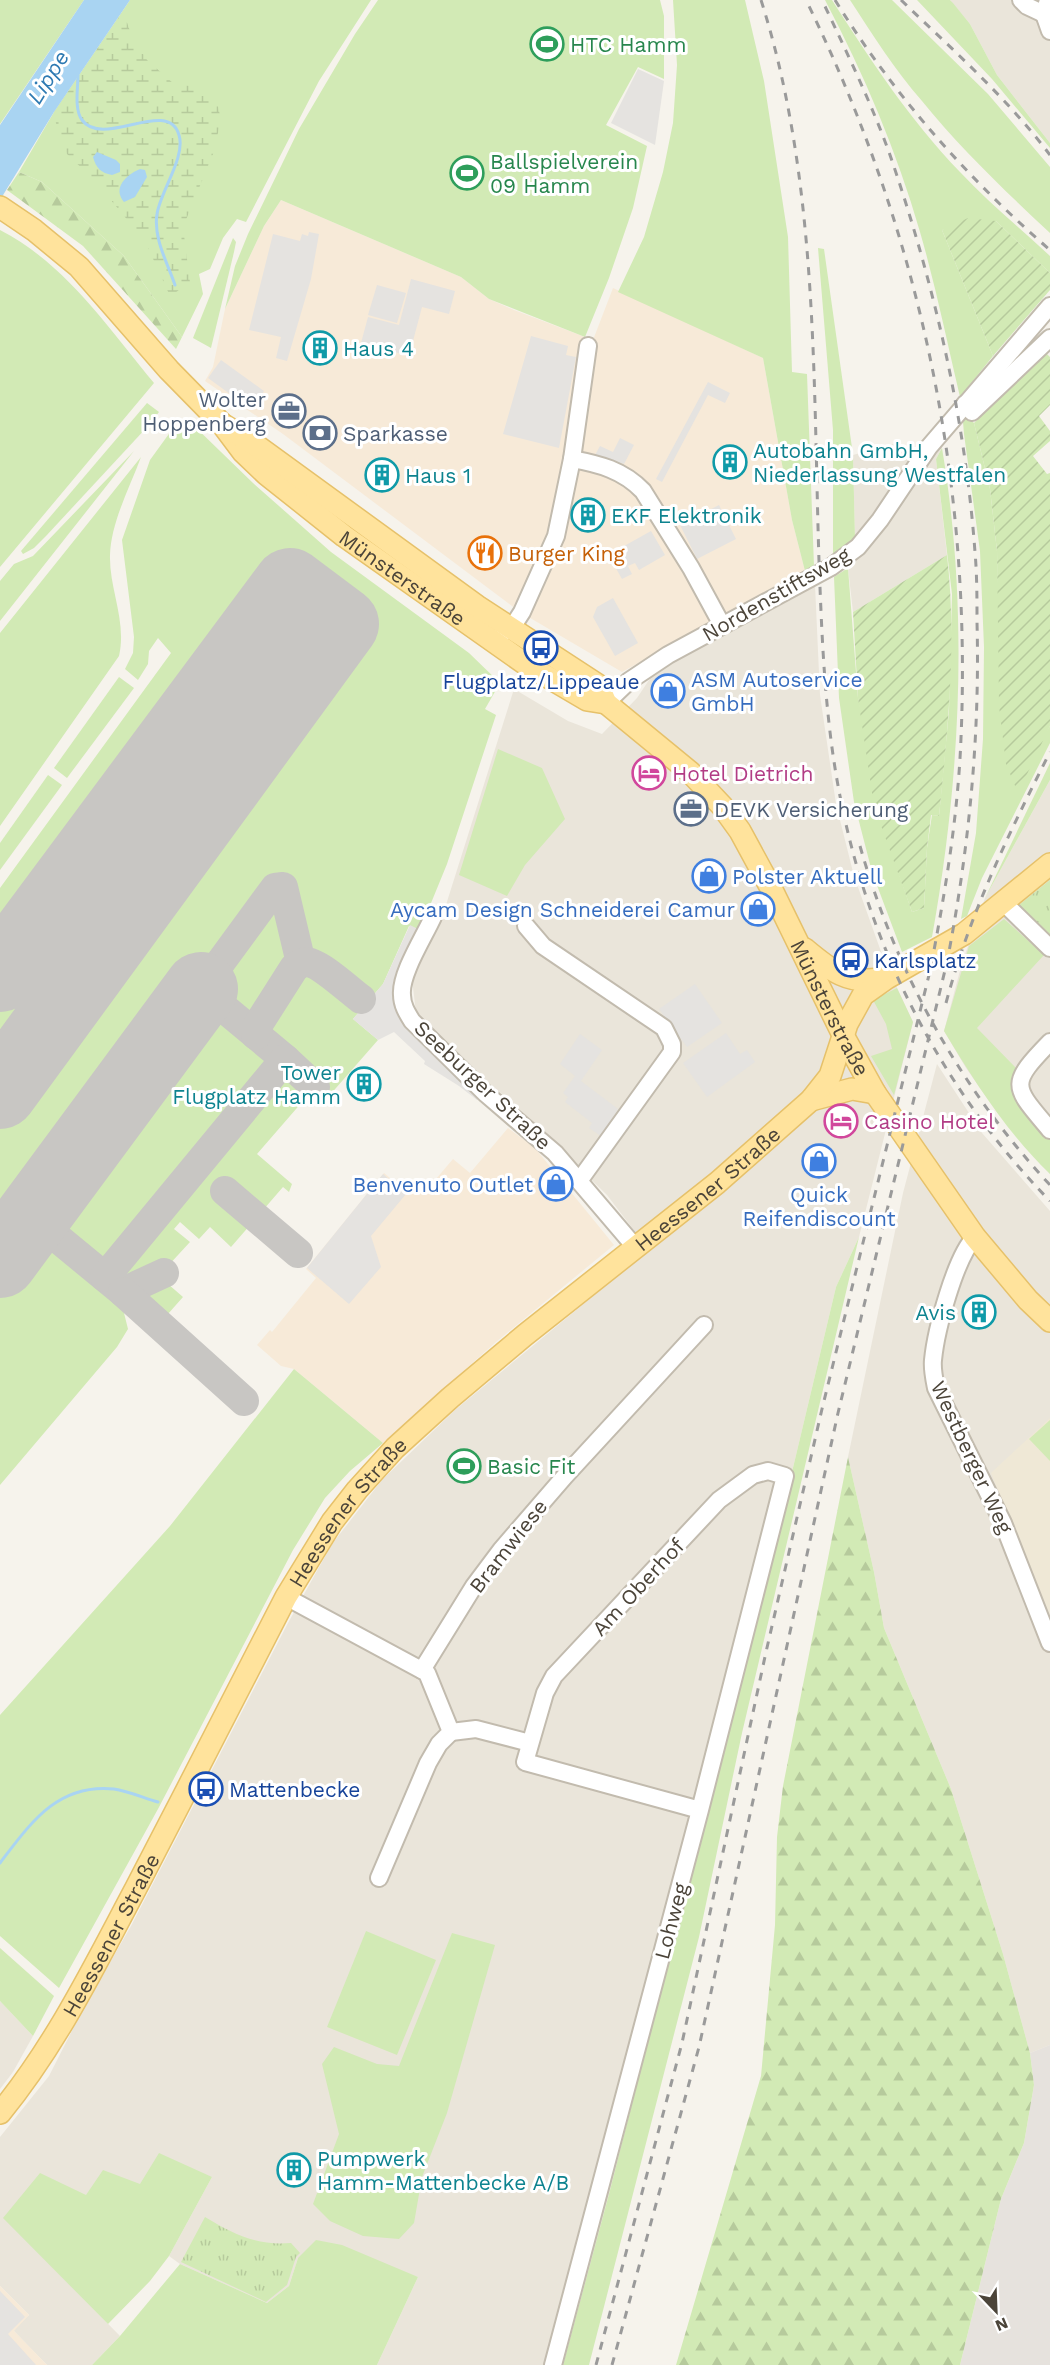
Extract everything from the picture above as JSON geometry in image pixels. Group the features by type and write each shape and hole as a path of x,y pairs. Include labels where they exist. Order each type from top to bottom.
{"main road":[{"name":"Münsterstraße","path":"0,207 19,219 79,267 180,382 222,424 243,452 335,530 524,663 587,700 606,703"},
{"name":"Münsterstraße","path":"222,424 511,629 598,685 606,703 690,772 722,806 751,848 844,1037 875,1093 975,1237 1028,1300 1050,1321"},
{"name":"Heessener Straße","path":"0,2113 28,2079 54,2039 104,1949 286,1597 332,1522 357,1490 395,1448 459,1391 717,1183 811,1100 828,1079 847,1024 859,999 887,978 964,934 1050,864"},
{"path":"799,944 848,979 867,981 887,978"},
{"path":"811,1100 852,1089 875,1093"}],"street":[{"path":"1021,0 1033,9 1046,7 1050,31"},
{"name":"Nordenstiftsweg","path":"606,703 629,681 668,655 831,567 858,547 880,520 928,447 1050,306"},
{"path":"964,404 972,412 1049,343"},
{"path":"488,638 511,629 522,612 556,536 572,459 588,346"},
{"path":"572,459 613,470 635,483 643,491 691,568 722,625"},
{"path":"1004,903 1050,948"},
{"name":"Seeburger Straße","path":"433,917 403,981 402,995 405,1008 412,1021 486,1094 555,1153 636,1248"},
{"path":"526,926 543,946 664,1028 672,1044 672,1052 579,1181"},
{"path":"1050,1042 1021,1075 1018,1086 1023,1098 1050,1130"},
{"name":"Westberger Weg","path":"975,1237 963,1253 944,1309 933,1359 936,1388 1003,1523 1050,1643"},
{"name":"Bramwiese","path":"422,1670 474,1586 501,1550 565,1476 704,1325"},
{"name":"Am Oberhof","path":"700,1810 525,1762 545,1693 554,1676 719,1500 753,1475 768,1471 785,1476"},
{"name":"Lohweg","path":"553,2365 700,1810 785,1476"},
{"path":"286,1597 422,1670 429,1678 451,1732"},
{"path":"379,1878 428,1762 444,1738 451,1732 476,1729 530,1743"}],"shaded area":[{"path":"950,0 1050,0 1050,143 997,75 970,24"},
{"path":"638,69 664,81 655,145 611,123"},
{"path":"281,200 461,277 489,299 593,340 613,288 763,358 792,520 805,571 622,672 520,612 283,434 205,381 213,367 225,309 264,226"},
{"path":"309,232 319,234 311,279 287,361 276,358 281,337 249,330 273,234 300,241 302,234 308,236"},
{"path":"411,279 455,291 449,314 422,307 409,356 361,343 368,317 399,325"},
{"path":"377,285 406,293 397,323 368,315"},
{"path":"531,336 568,346 566,355 576,357 559,448 503,434"},
{"path":"221,360 264,391 252,410 208,378"},
{"path":"708,382 730,393 725,403 708,395 662,482 656,479"},
{"path":"938,423 942,448 936,459 947,555 853,612 848,568 834,577 833,560 855,538 853,455 897,443 914,450"},
{"path":"620,438 634,445 624,464 595,455 600,446 613,452"},
{"path":"719,505 736,539 697,559 680,525"},
{"path":"651,531 665,555 639,570 635,563 628,566 632,574 622,579 613,563 621,558 617,550"},
{"path":"815,585 820,695 836,804 854,876 884,960 913,1022 859,1237 836,1287 782,1514 609,2194 563,2365 377,2365 418,2277 298,2258 289,2286 267,2303 180,2264 169,2256 212,2177 140,2184 86,2195 4,2218 120,2336 92,2365 47,2365 13,2330 29,2315 0,2286 0,2137 49,2076 82,2011 131,1926 288,1623 332,1544 382,1480 455,1410 649,1250 607,1195 518,1108 417,1021 412,979 445,908 514,689 568,721 602,734 637,698 653,674 772,606"},
{"path":"613,598 638,643 615,656 593,617 597,607"},
{"path":"1050,780 1050,1174 997,1112 966,1068 944,1031 962,963 985,898"},
{"path":"410,925 420,930 396,991 483,1094 477,1100 424,1064 425,1061 394,1032 378,1040 353,1019 383,984"},
{"path":"695,984 722,1023 687,1047 659,1009"},
{"path":"726,1033 740,1054 747,1050 755,1062 707,1097 683,1063"},
{"path":"580,1034 602,1050 581,1081 618,1109 601,1136 589,1128 592,1123 565,1102 568,1097 563,1093 575,1076 560,1064"},
{"path":"937,1064 982,1133 1050,1211 1050,2045 1030,2053 1003,1954 951,1789 884,1628 848,1457 903,1193"},
{"path":"508,1128 535,1148 614,1245 496,1342 383,1443 294,1369 281,1366 257,1345 270,1330 272,1332 316,1278 306,1269 384,1173 408,1193 421,1179 430,1186 453,1159 470,1173"},
{"path":"383,1174 406,1194 371,1236 381,1267 349,1304 307,1268"},
{"path":"1050,1418 1050,1622 991,1473"},
{"path":"0,2001 33,2036 13,2072 0,2089"},
{"path":"1050,2045 1050,2365 960,2365 1001,2199 1024,2143 1034,2085 1030,2053"},
{"path":"0,2286 29,2315 14,2331 47,2365 0,2365"},
{"path":"0,2291 25,2317 8,2334 36,2365 0,2365"}],"green space":[{"path":"0,0 84,0 0,124"},
{"path":"130,0 371,0 319,81 246,222 237,219 223,238 210,269 199,274 203,294 182,337 124,256 42,182 19,172 54,112"},
{"name":"Ballspielverein 09 Hamm","path":"378,0 660,0 664,16 664,79 638,67 606,125 647,146 633,208 609,278 585,337 489,299 461,277 281,200 264,226 225,309 235,266 248,234 299,129 355,34"},
{"path":"673,0 745,0 764,81 788,237 792,372 807,374 814,566 805,571 792,520 763,358 618,292 644,237 663,172 673,123 677,65"},
{"path":"825,0 832,0 861,45 924,132 982,194 1050,256 1050,273 996,221 942,230 993,356 960,397 926,253 901,172 866,85"},
{"path":"850,0 892,0 988,94 1050,167 1050,233 952,136 893,64"},
{"path":"917,0 950,0 953,3 970,24 997,75 1050,143 1050,148 992,79"},
{"path":"123,11 131,34 147,60 174,84 199,87 216,97 221,120 213,154 183,227 190,283 170,296 145,241 95,181 67,154 58,134 54,112"},
{"path":"19,172 42,182 124,256 182,337 176,349 83,246 7,190"},
{"path":"968,218 996,221 1050,273 1050,290 993,356 942,230"},
{"path":"0,230 24,244 66,279 154,383 0,567"},
{"path":"233,238 236,242 211,348 193,338"},
{"path":"818,248 824,249 853,455 855,538 833,560 833,430"},
{"path":"1044,351 1050,357 1050,405 1039,416 1050,431 1050,441 1033,456 1047,474 1050,473 1050,726 1018,793 1006,764 999,706 997,551 990,489 974,423"},
{"path":"147,403 159,412 148,426 46,536 34,548 23,554 21,551"},
{"path":"968,417 974,423 990,489 997,551 999,617 1044,736 1050,726 1050,743 982,878 967,916 961,919 976,833 983,739 984,647 980,551 964,434 963,422"},
{"path":"188,420 253,483 331,552 469,653 500,683 485,709 496,715 447,864 420,930 409,926 383,984 353,1019 378,1040 329,1096 316,1086 257,1154 292,1184 289,1192 283,1187 231,1247 210,1227 199,1239 180,1222 174,1229 190,1242 166,1268 159,1272 160,1277 183,1297 160,1323 132,1299 123,1309 128,1329 117,1347 0,1485 0,888 171,653 158,638 149,651 148,664 138,680 125,669 133,653 134,637 122,540 150,460 171,431"},
{"path":"942,448 951,508 956,569 958,692 955,754 950,816 932,937 902,952 872,872 854,802 839,698 834,577 848,568 858,698 891,851 912,912 924,908 927,848 932,815 939,816 949,711 952,594 936,459"},
{"path":"134,451 0,621 0,581 14,564 33,556"},
{"path":"141,457 117,517 111,543 110,568 121,630 119,656 0,826 0,633"},
{"path":"947,555 951,653 939,816 931,815 924,908 912,912 874,806 858,698 853,612"},
{"path":"119,677 134,688 67,778 54,768"},
{"path":"498,749 542,768 565,819 525,865 507,896 459,875"},
{"path":"1050,763 1050,780 985,898"},
{"path":"48,775 62,785 0,870 0,843"},
{"path":"1050,880 1050,936 1019,905"},
{"path":"1004,919 1044,955 977,1028 1016,1068 1011,1085 1016,1099 1050,1140 1050,1174 1006,1124 944,1031 969,946"},
{"path":"897,988 913,1022 894,1095 871,1056 892,1049 886,1024 873,1000"},
{"path":"859,1237 742,1733 699,1937 589,2365 563,2365 609,2194 782,1514 836,1287"},
{"path":"294,1369 383,1443 350,1471 325,1498 293,1550 158,1809 59,1988 0,1936 0,1715 170,1526"},
{"path":"1050,1420 1050,1461 1029,1439"},
{"path":"848,1457 884,1628 951,1789 1003,1954 1030,2053 1034,2085 1024,2143 1001,2199 960,2365 676,2365 761,2076 775,1925 777,1837 783,1786"},
{"path":"366,1931 436,1960 397,2055 327,2027"},
{"path":"452,1933 495,1945 447,2113 422,2177 414,2223 399,2239 363,2236 330,2221 313,2204 339,2134 322,2064 334,2047 377,2064 399,2066"},
{"path":"0,1948 54,1996 33,2036 0,2001"},
{"path":"159,2153 212,2177 169,2256 150,2281 108,2324 3,2218 40,2173 86,2195 103,2170 140,2184"},
{"path":"205,2217 246,2238 267,2243 291,2243 300,2253 296,2257 287,2285 266,2302 181,2262"},
{"path":"316,2240 342,2245 418,2277 377,2365 92,2365 120,2336 180,2264 267,2303 289,2286 298,2258"}],"water":[{"name":"Lippe","path":"84,0 130,0 54,112 0,200 0,125"},
{"path":"97,152 116,160 120,164 120,172 112,175 100,169 93,157"},
{"path":"140,169 145,170 147,177 135,197 124,202 119,192 122,182"}],"waterway":[{"name":"Lippe","path":"78,75 78,110 82,120 92,127 104,129 162,121 173,125 179,135 179,154 159,205 156,223 162,251 175,285"},
{"name":"Mattenbecke","path":"0,1863 22,1834 47,1809 61,1799 76,1793 94,1789 114,1789 158,1802"}],"taxiway":[{"path":"301,963 283,887 275,888 201,989 315,1087"},
{"path":"256,1035 259,1023 294,968 303,963 312,963 319,967 361,999"},
{"path":"105,1277 285,1059"},
{"path":"225,1191 298,1253"},
{"path":"32,1217 123,1292 164,1273"},
{"path":"123,1292 244,1401"}],"runway":[{"path":"0,975 290,585 342,624 0,1092"},
{"path":"0,1261 201,989"}],"railway":[{"path":"761,0 780,68 803,207 813,349 821,621 825,682 831,742 854,857 871,912 892,965 945,1066 976,1113 1050,1201"},
{"path":"596,2365 682,2043 766,1652 822,1409 930,971 946,884 957,796 961,738 962,642 957,546 947,452 930,359 908,267 880,177 846,88 806,0"},
{"path":"612,2365 699,2047 838,1413 947,962 967,835 975,750 977,578 964,451 945,351 934,301 906,203 883,135 822,0"},
{"path":"835,0 882,69 933,133 989,194 1050,250"},
{"path":"901,0 998,94 1050,155"},
{"path":"946,1003 978,906 1019,814 1050,752"},
{"path":"860,846 892,939 935,1027 987,1109 1050,1185"}],"place":[{"name":"HTC Hamm","path":"547,44"},
{"name":"Ballspielverein 09 Hamm","path":"467,173"},
{"name":"Haus 4","path":"320,348"},
{"name":"Wolter Hoppenberg","path":"289,411"},
{"name":"Sparkasse","path":"320,433"},
{"name":"Autobahn GmbH, Niederlassung Westfalen","path":"730,462"},
{"name":"Haus 1","path":"382,475"},
{"name":"EKF Elektronik","path":"588,515"},
{"name":"Burger King","path":"485,553"},
{"name":"Flugplatz/Lippeaue","path":"541,648"},
{"name":"ASM Autoservice GmbH","path":"668,691"},
{"name":"Hotel Dietrich","path":"649,773"},
{"name":"DEVK Versicherung","path":"691,809"},
{"name":"Polster Aktuell","path":"709,876"},
{"name":"Aycam Design Schneiderei Camur","path":"758,909"},
{"name":"Karlsplatz","path":"851,960"},
{"name":"Tower Flugplatz Hamm","path":"364,1084"},
{"name":"Casino Hotel","path":"841,1121"},
{"name":"Quick Reifendiscount","path":"819,1161"},
{"name":"Benvenuto Outlet","path":"556,1184"},
{"name":"Avis","path":"979,1312"},
{"name":"Basic Fit","path":"464,1466"},
{"name":"Mattenbecke","path":"206,1789"},
{"name":"Pumpwerk Hamm-Mattenbecke A/B","path":"294,2170"}]}
